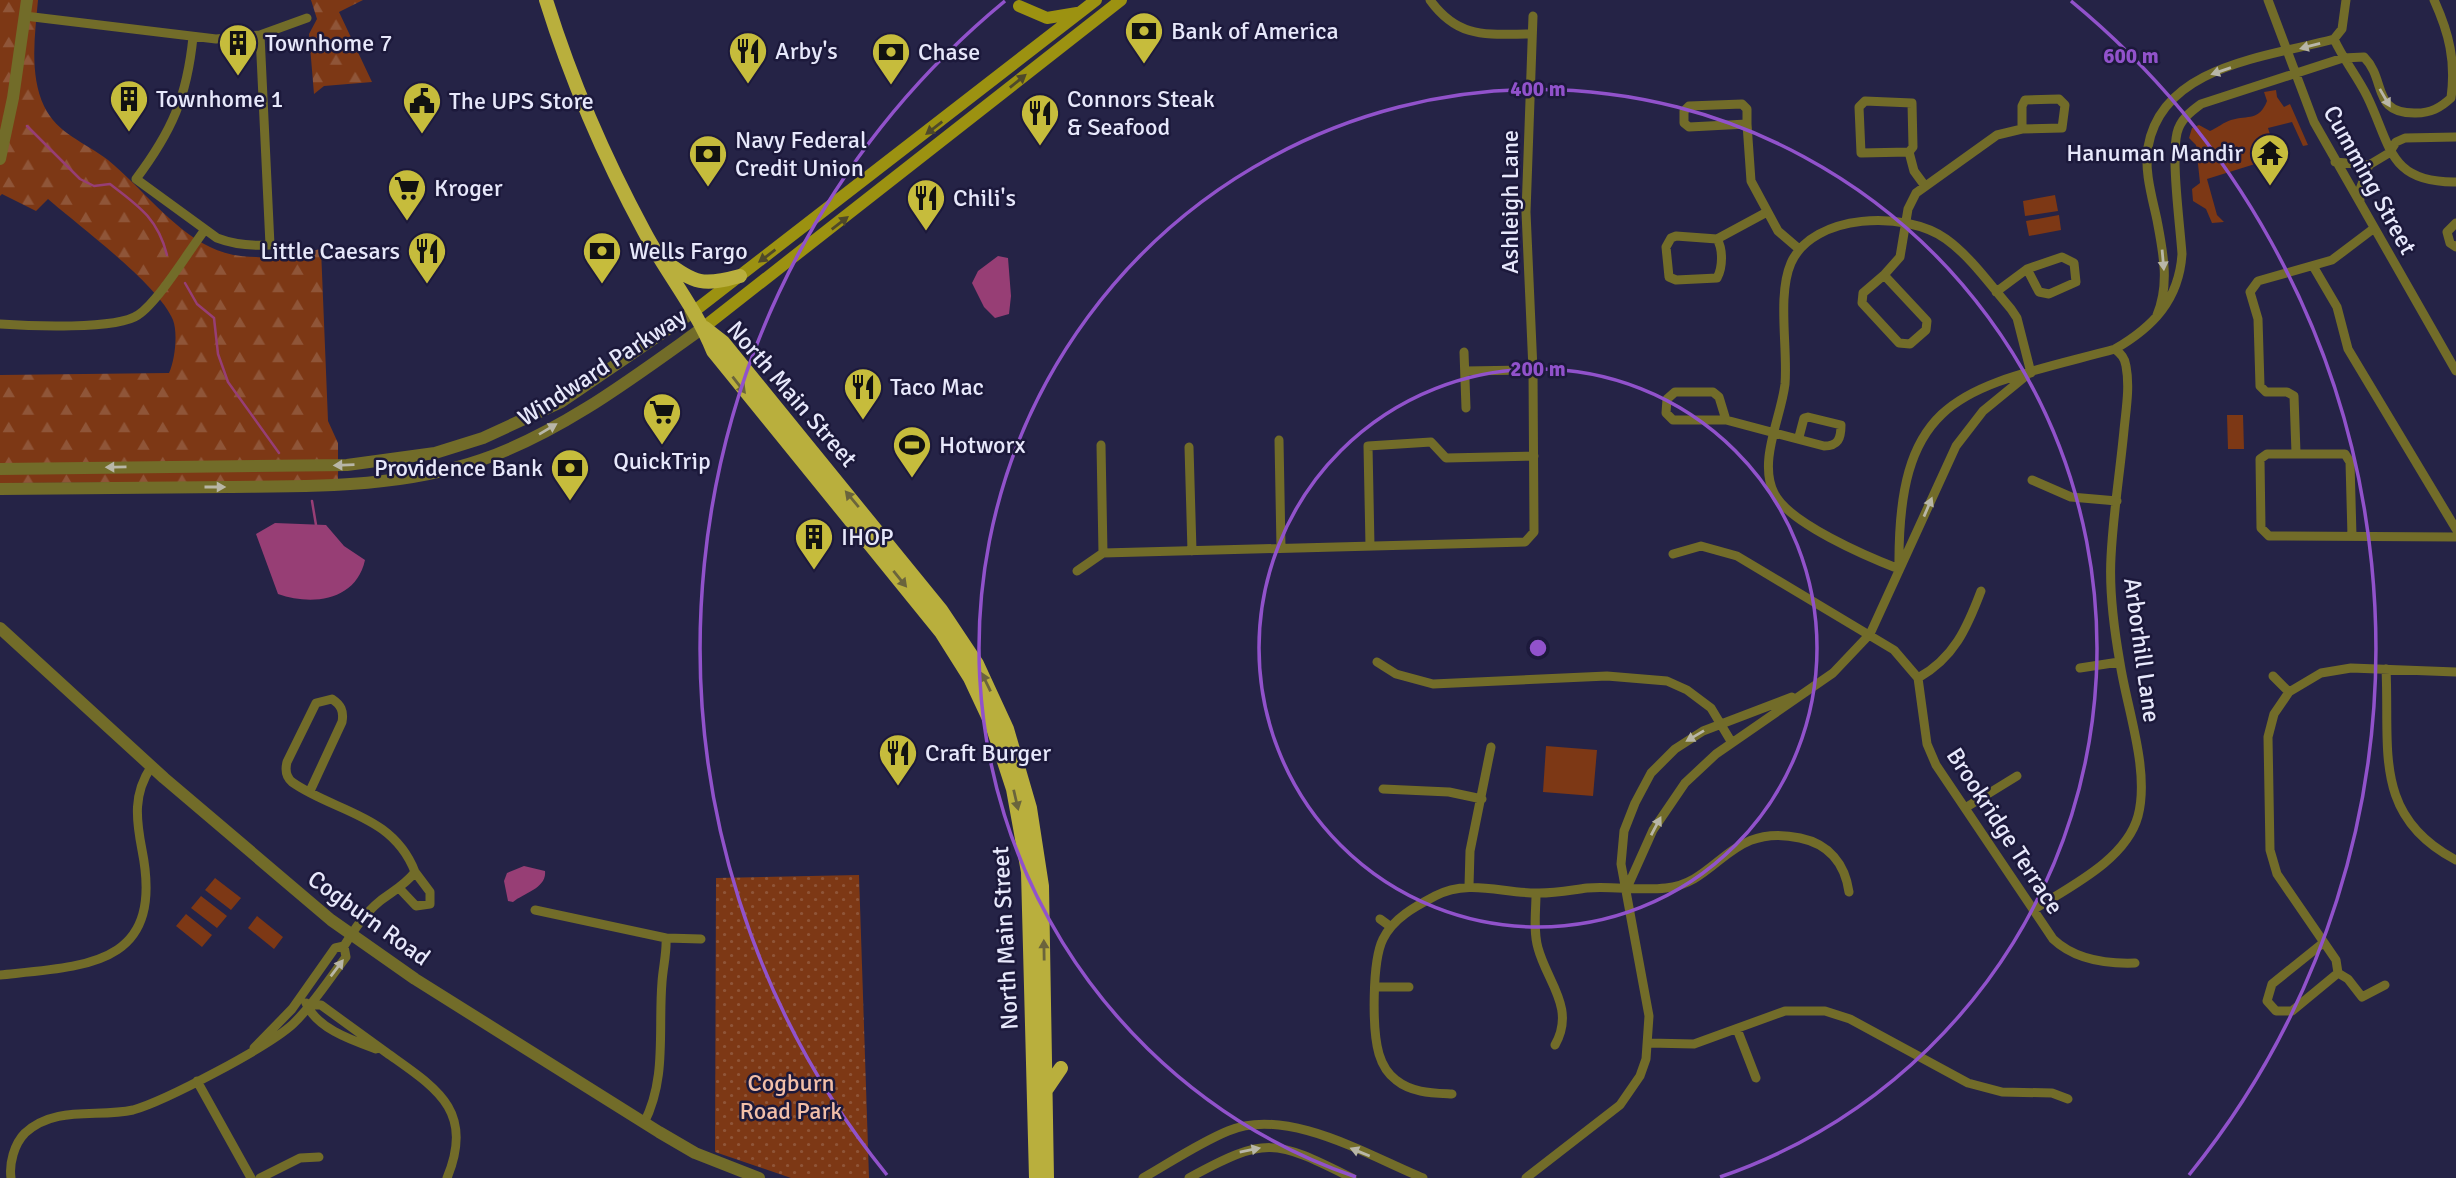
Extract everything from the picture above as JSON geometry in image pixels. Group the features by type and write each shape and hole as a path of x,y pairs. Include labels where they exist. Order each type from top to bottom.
{"main road":[{"path":"546,0 583,104 659,256 704,327"},
{"name":"Windward Parkway","path":"693,312 1096,0"},
{"name":"Windward Parkway","path":"704,327 1121,0"},
{"path":"1018,6 1047,18 1081,12"},
{"path":"659,256 690,279 702,284 740,276"},
{"name":"North Main Street","path":"704,327 723,342 933,600 968,650 993,696 1021,772 1037,844 1043,910 1046,1178"},
{"name":"North Main Street","path":"704,327 713,351 941,632 970,678 992,725 1013,789 1028,872 1036,1178"},
{"path":"1045,1091 1052,1077 1061,1069"}],"street":[{"path":"0,159 27,0"},
{"path":"1430,0 1462,30 1478,34 1532,34"},
{"name":"Cumming Street","path":"2268,0 2294,75 2335,162 2456,371"},
{"path":"2152,323 2163,295 2165,263 2149,180 2147,149 2154,123 2169,100 2185,86 2215,72 2334,39 2342,29 2346,0"},
{"path":"1899,569 1903,492 1913,453 1931,423 1956,401 1980,387 2115,349 2152,323 2169,303 2181,272 2175,144 2181,122 2201,104 2343,58 2364,57 2372,65 2379,92 2389,108 2402,113 2419,113 2441,107 2451,98 2453,51 2450,35 2434,0"},
{"path":"25,16 193,37 260,35 307,18"},
{"name":"Ashleigh Lane","path":"1103,553 1525,542 1534,532 1533,370 1527,212 1533,16"},
{"path":"193,37 180,107 171,127 136,179 204,231 230,244 270,245 260,35"},
{"path":"2334,39 2368,99 2389,153 2411,174 2436,183 2456,182"},
{"path":"1884,275 1927,321 1926,330 1910,344 1899,343 1862,303 1863,293 1900,257 1910,201 1925,186 1997,135 2022,129 2062,128 2064,102 2059,99 2025,100 2022,106 2022,129"},
{"path":"1861,102 1912,103 1913,147 1909,152 1861,153 1861,102"},
{"path":"1747,124 1689,127 1684,122 1684,111 1689,106 1742,104 1747,109 1748,173 1778,231 1799,249"},
{"path":"0,144 8,121"},
{"path":"2335,162 2369,165 2389,153 2396,142 2405,138 2456,137"},
{"path":"1909,152 1914,171 1925,186"},
{"path":"2361,206 2359,192 2369,165"},
{"path":"1717,239 1721,246 1721,272 1717,278 1676,280 1669,277 1666,247 1671,238 1717,239 1767,212"},
{"path":"1899,569 1863,555 1781,504 1774,494 1768,469 1785,382 1786,280 1799,249 1815,234 1834,226 1906,221 1927,228 1946,239 2017,318 2031,373"},
{"path":"2456,223 2447,232 2450,243 2456,247"},
{"path":"2295,453 2294,396 2287,392 2266,392 2259,386 2258,319 2250,292 2258,281 2332,260 2374,229"},
{"path":"0,324 109,324 129,320 146,308 204,231"},
{"path":"1996,292 2027,269 2067,257 2074,263 2077,278 2072,286 2044,294 2033,286 2027,269"},
{"path":"2313,266 2337,307 2348,349 2456,529"},
{"name":"Windward Parkway","path":"0,469 347,465 435,453 483,438 561,402 693,312"},
{"name":"Windward Parkway","path":"0,489 352,485 429,475 483,459 531,440 630,379 704,327"},
{"name":"Arborhill Lane","path":"2033,910 2086,876 2116,850 2133,828 2138,815 2140,771 2119,662 2111,592 2111,557 2127,384 2123,356 2115,349"},
{"path":"1464,352 1466,408"},
{"path":"1465,371 1533,370"},
{"path":"1627,888 1669,804 1701,766 1833,673 1870,634 1956,446 1983,411 2031,373"},
{"path":"1726,420 1719,397 1713,392 1675,392 1667,399 1667,413 1674,420 1726,420 1776,431 1817,445 1834,445 1839,441 1841,425 1804,418 1799,438"},
{"path":"1279,440 1281,548"},
{"path":"1370,546 1368,446 1431,442 1446,458 1534,456"},
{"path":"1077,571 1103,553 1101,445"},
{"path":"1189,446 1192,551"},
{"path":"2352,536 2349,458 2340,453 2295,453 2267,454 2260,459 2263,533 2269,536 2456,537"},
{"path":"2032,480 2071,497 2117,501"},
{"path":"1673,554 1701,546 1738,556 1894,650 1918,678 1939,667 1959,642 1981,591"},
{"name":"Cogburn Road","path":"0,628 348,940 695,1153 759,1178"},
{"path":"1377,662 1396,674 1433,684 1607,676 1667,681 1687,690 1711,708 1732,743"},
{"path":"2080,668 2119,662"},
{"path":"2338,973 2336,960 2277,874 2270,850 2268,737 2274,714 2290,692 2321,673 2351,668 2419,668 2456,672"},
{"path":"2386,669 2387,769 2394,792 2420,836 2435,849 2456,860"},
{"path":"2273,676 2290,692"},
{"name":"Brookridge Terrace","path":"1918,678 1927,744 1936,765 2033,910 2064,950 2115,964 2135,963"},
{"path":"1525,1178 1620,1105 1640,1076 1649,1043 1649,1016 1621,864 1624,831 1651,773 1675,749 1721,724 1803,692"},
{"path":"310,792 342,722 344,713 332,699 316,703 286,762 285,770 289,780 310,792 354,811 385,832 410,859 415,872 430,892 430,904 416,906 399,888"},
{"path":"1469,886 1470,851 1491,747"},
{"path":"0,975 78,968 106,958 121,948 139,925 146,910 147,889 136,817 137,799 152,767"},
{"path":"1965,808 2017,776"},
{"path":"1383,789 1449,792 1482,799"},
{"path":"1452,1094 1410,1088 1386,1069 1377,1045 1378,953 1391,927 1405,914 1437,895 1469,886 1536,894 1668,888 1706,871 1728,851 1744,842 1763,836 1801,838 1836,856 1846,875 1849,892"},
{"path":"254,1048 300,998 335,948 348,940 379,902 415,872"},
{"path":"1536,894 1537,947 1558,988 1563,1008 1562,1029 1555,1045"},
{"path":"535,910 666,938 701,939"},
{"path":"1380,919 1391,927"},
{"path":"644,1123 660,1080 666,938"},
{"path":"11,1178 12,1158 25,1133 49,1120 76,1113 135,1109 197,1081 288,1028 346,957 348,940"},
{"path":"2323,943 2272,984 2267,1001 2276,1011 2292,1011 2338,973"},
{"path":"2338,973 2348,979 2362,997 2385,985"},
{"path":"1376,987 1409,987"},
{"path":"300,998 309,1005 312,1014 341,1035 387,1054 429,1083 449,1106 455,1118 457,1138 447,1178"},
{"path":"1649,1043 1694,1044 1785,1011 1825,1011 1850,1020 1968,1083 2002,1092 2052,1093 2068,1099"},
{"path":"1737,1029 1756,1078"},
{"path":"197,1081 251,1178"},
{"path":"1143,1178 1230,1130 1271,1123 1301,1128 1423,1178"},
{"path":"1189,1178 1236,1153 1266,1147 1302,1153 1352,1178"},
{"path":"260,1178 300,1158 319,1157"}],"green space":[{"path":"0,0 38,0 36,81 44,106 56,124 108,160 182,229 210,247 237,255 279,256 321,249 328,421 338,443 338,482 0,483 0,375 169,373 176,339 173,320 152,290 48,199 36,211 2,194 0,196"},
{"path":"311,0 363,0 339,12 372,82 324,86 314,94 309,34 317,19"},
{"path":"2276,90 2284,107 2290,104 2308,145 2303,146 2292,122 2268,128 2276,153 2271,159 2207,179 2217,215 2224,222 2212,223 2206,209 2193,201 2192,189 2200,183 2196,145 2189,138 2192,128 2199,125 2210,131 2228,121 2253,116 2261,112 2267,101 2264,92"},
{"path":"2055,195 2058,211 2025,216 2023,201"},
{"path":"2059,215 2061,230 2029,236 2026,221"},
{"path":"2227,415 2243,415 2244,449 2228,449"},
{"path":"1546,746 1597,750 1593,796 1543,792"},
{"name":"Cogburn Road Park","path":"859,875 869,1178 791,1178 715,1152 716,878"},
{"path":"215,878 241,898 231,910 205,890"},
{"path":"201,896 227,916 217,928 191,908"},
{"path":"186,914 212,935 202,947 176,926"},
{"path":"257,916 283,937 274,949 248,928"}],"shaded area":[{"path":"998,256 1008,258 1011,296 1009,314 995,318 984,307 972,283 978,271"},
{"path":"275,523 326,525 344,546 365,560 360,574 342,592 331,597 305,600 278,594 256,534"},
{"path":"524,866 545,871 545,877 534,890 513,902 508,901 504,881 507,873"}],"waterway":[{"path":"27,126 80,179 94,186 110,184 146,214 158,232 167,255"},
{"path":"185,283 197,304 214,318 218,354 228,382 279,453"},
{"path":"312,501 316,525"}],"place":[{"name":"Bank of America","path":"1144,65"},
{"name":"Townhome 7","path":"238,77"},
{"name":"Arby's","path":"748,85"},
{"name":"Chase","path":"891,86"},
{"name":"Townhome 1","path":"129,133"},
{"name":"The UPS Store","path":"422,135"},
{"name":"Connors Steak & Seafood","path":"1040,147"},
{"name":"Hanuman Mandir","path":"2270,187"},
{"name":"Navy Federal Credit Union","path":"708,188"},
{"name":"Kroger","path":"407,222"},
{"name":"Chili's","path":"926,232"},
{"name":"Little Caesars","path":"427,285"},
{"name":"Wells Fargo","path":"602,285"},
{"name":"Taco Mac","path":"863,421"},
{"name":"QuickTrip","path":"662,446"},
{"name":"Hotworx","path":"912,479"},
{"name":"Providence Bank","path":"570,502"},
{"name":"IHOP","path":"814,571"},
{"name":"Craft Burger","path":"898,787"}]}
